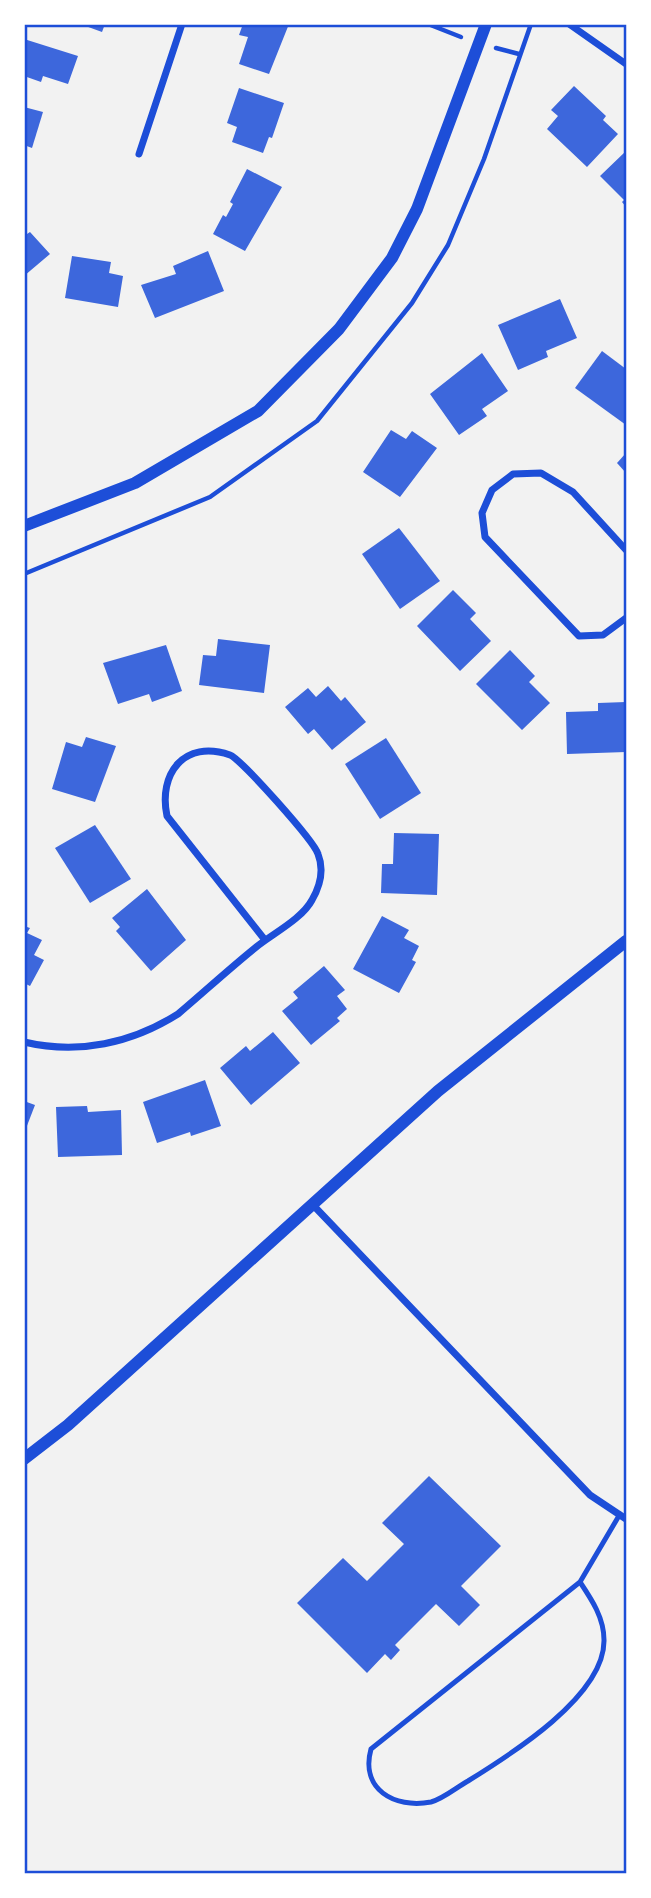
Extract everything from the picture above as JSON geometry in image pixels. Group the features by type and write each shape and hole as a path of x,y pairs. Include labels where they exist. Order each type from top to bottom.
{"street":[{"path":"139,154 182,24"},
{"path":"24,526 135,483 258,411 339,329 392,258 417,209 486,24"},
{"path":"569,24 626,64"},
{"path":"626,550 573,492 541,473 513,474 492,490 482,513 485,537 579,636 603,635 626,618"},
{"path":"24,1042 80,1047 107,1044 148,1031 178,1014 309,906 321,876 318,854 242,762 222,753 194,755 172,767 167,779 164,803 167,816 265,940"},
{"path":"24,1459 68,1425 438,1091 626,941"},
{"path":"313,1205 590,1495 623,1517"}],"lane":[{"path":"580,1582 597,1608 604,1642 593,1675 563,1714 502,1760 433,1802 399,1802 374,1786 366,1766 372,1749 580,1582 623,1517"}],"path":[{"path":"519,54 531,24"}],"building":[{"path":"80,24 105,24 102,32"},
{"path":"243,24 289,24 269,74 239,64 248,37 239,35"},
{"path":"24,39 78,56 68,84 43,76 41,82 24,76"},
{"path":"574,86 606,116 603,120 618,134 587,167 547,129 558,116 551,110"},
{"path":"239,88 284,103 272,138 269,137 263,153 232,142 237,127 227,123"},
{"path":"24,107 43,112 32,148 24,145"},
{"path":"626,151 626,207 622,202 624,200 600,176"},
{"path":"247,169 282,187 245,251 213,234 223,215 226,217 233,204 230,202"},
{"path":"24,231 27,234 30,232 50,254 24,276"},
{"path":"208,251 224,291 155,318 141,285 176,274 173,266"},
{"path":"72,256 111,262 109,273 123,276 118,307 65,298"},
{"path":"560,299 577,338 546,351 548,357 518,370 498,325"},
{"path":"602,351 626,369 626,425 575,388"},
{"path":"482,353 508,391 482,409 487,416 459,435 430,394"},
{"path":"391,430 406,439 412,431 437,448 400,497 363,472"},
{"path":"626,453 626,473 617,463"},
{"path":"399,528 440,581 400,609 362,554"},
{"path":"453,590 476,613 470,619 491,641 460,671 417,626"},
{"path":"218,639 270,645 264,693 199,685 203,655 216,656"},
{"path":"166,645 182,691 152,702 149,694 118,704 103,663"},
{"path":"510,650 535,676 529,682 550,703 522,730 476,684"},
{"path":"328,686 341,701 345,697 366,722 332,750 314,729 308,734 285,707 308,688 316,697"},
{"path":"626,702 626,752 567,754 566,712 598,711 598,703"},
{"path":"86,737 116,746 95,802 52,789 66,742 82,747"},
{"path":"386,738 421,793 380,819 345,764"},
{"path":"95,825 131,879 90,903 55,848"},
{"path":"394,833 439,834 437,895 381,893 382,864 393,864"},
{"path":"147,889 186,940 151,971 116,931 120,927 112,918"},
{"path":"382,916 409,930 404,938 419,946 412,960 416,962 399,993 353,969"},
{"path":"24,926 30,928 27,933 42,940 34,955 44,960 30,986 24,983"},
{"path":"324,966 345,990 337,996 347,1009 337,1018 340,1021 311,1045 282,1011 298,998 293,992"},
{"path":"273,1032 300,1063 251,1105 220,1068 246,1046 250,1051"},
{"path":"205,1080 221,1126 191,1136 190,1132 157,1143 143,1102"},
{"path":"24,1101 35,1105 25,1131 24,1131"},
{"path":"87,1106 88,1112 121,1110 122,1155 58,1157 56,1107"},
{"path":"429,1476 501,1546 461,1586 480,1605 459,1626 436,1604 395,1645 400,1650 391,1660 385,1654 367,1673 297,1603 343,1558 367,1581 404,1544 382,1523"}]}
